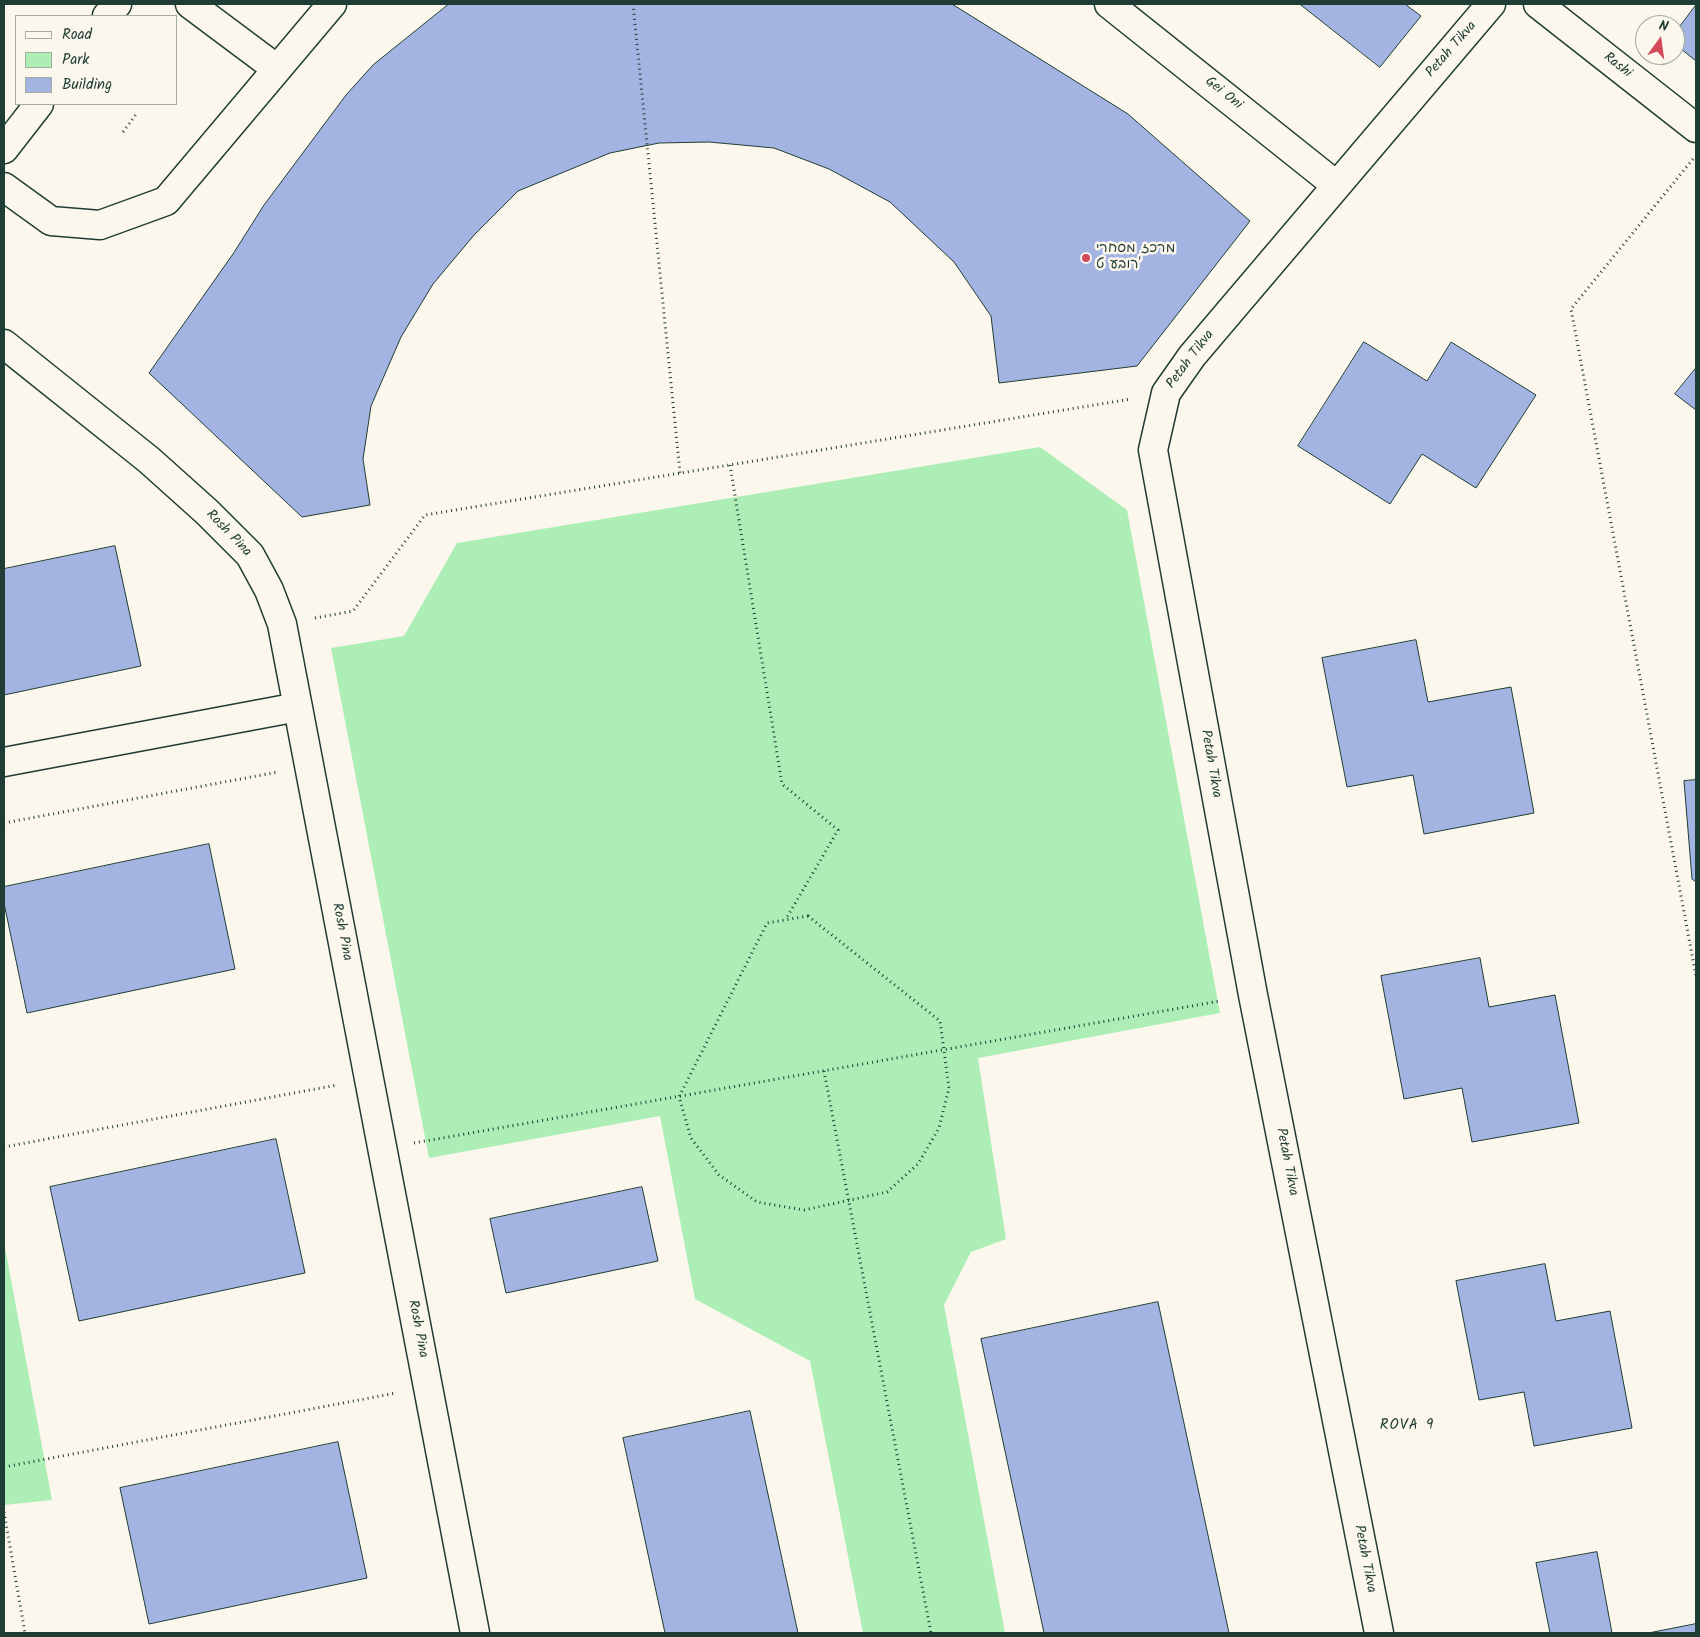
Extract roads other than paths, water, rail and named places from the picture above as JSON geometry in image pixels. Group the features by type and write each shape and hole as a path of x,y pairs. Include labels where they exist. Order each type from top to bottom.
{"street":[{"path":"108,15 117,4"},
{"path":"190,4 277,69"},
{"path":"4,186 51,221 100,225 166,201 332,4"},
{"name":"Gei Oni","path":"1110,4 1336,185"},
{"name":"Petah Tikva","path":"1379,1633 1253,995 1153,450 1166,394 1192,356 1491,4"},
{"name":"Rashi","path":"1538,4 1696,128"},
{"path":"4,149 38,105"},
{"name":"Rosh Pina","path":"4,344 149,460 244,549 269,590 282,624 475,1633"},
{"path":"4,762 298,707"}],"place":[{"name":"מרכז מסחרי רובע ט'","path":"1086,258"}],"district":[{"name":"ROVA 9","path":"1407,1426"}]}
